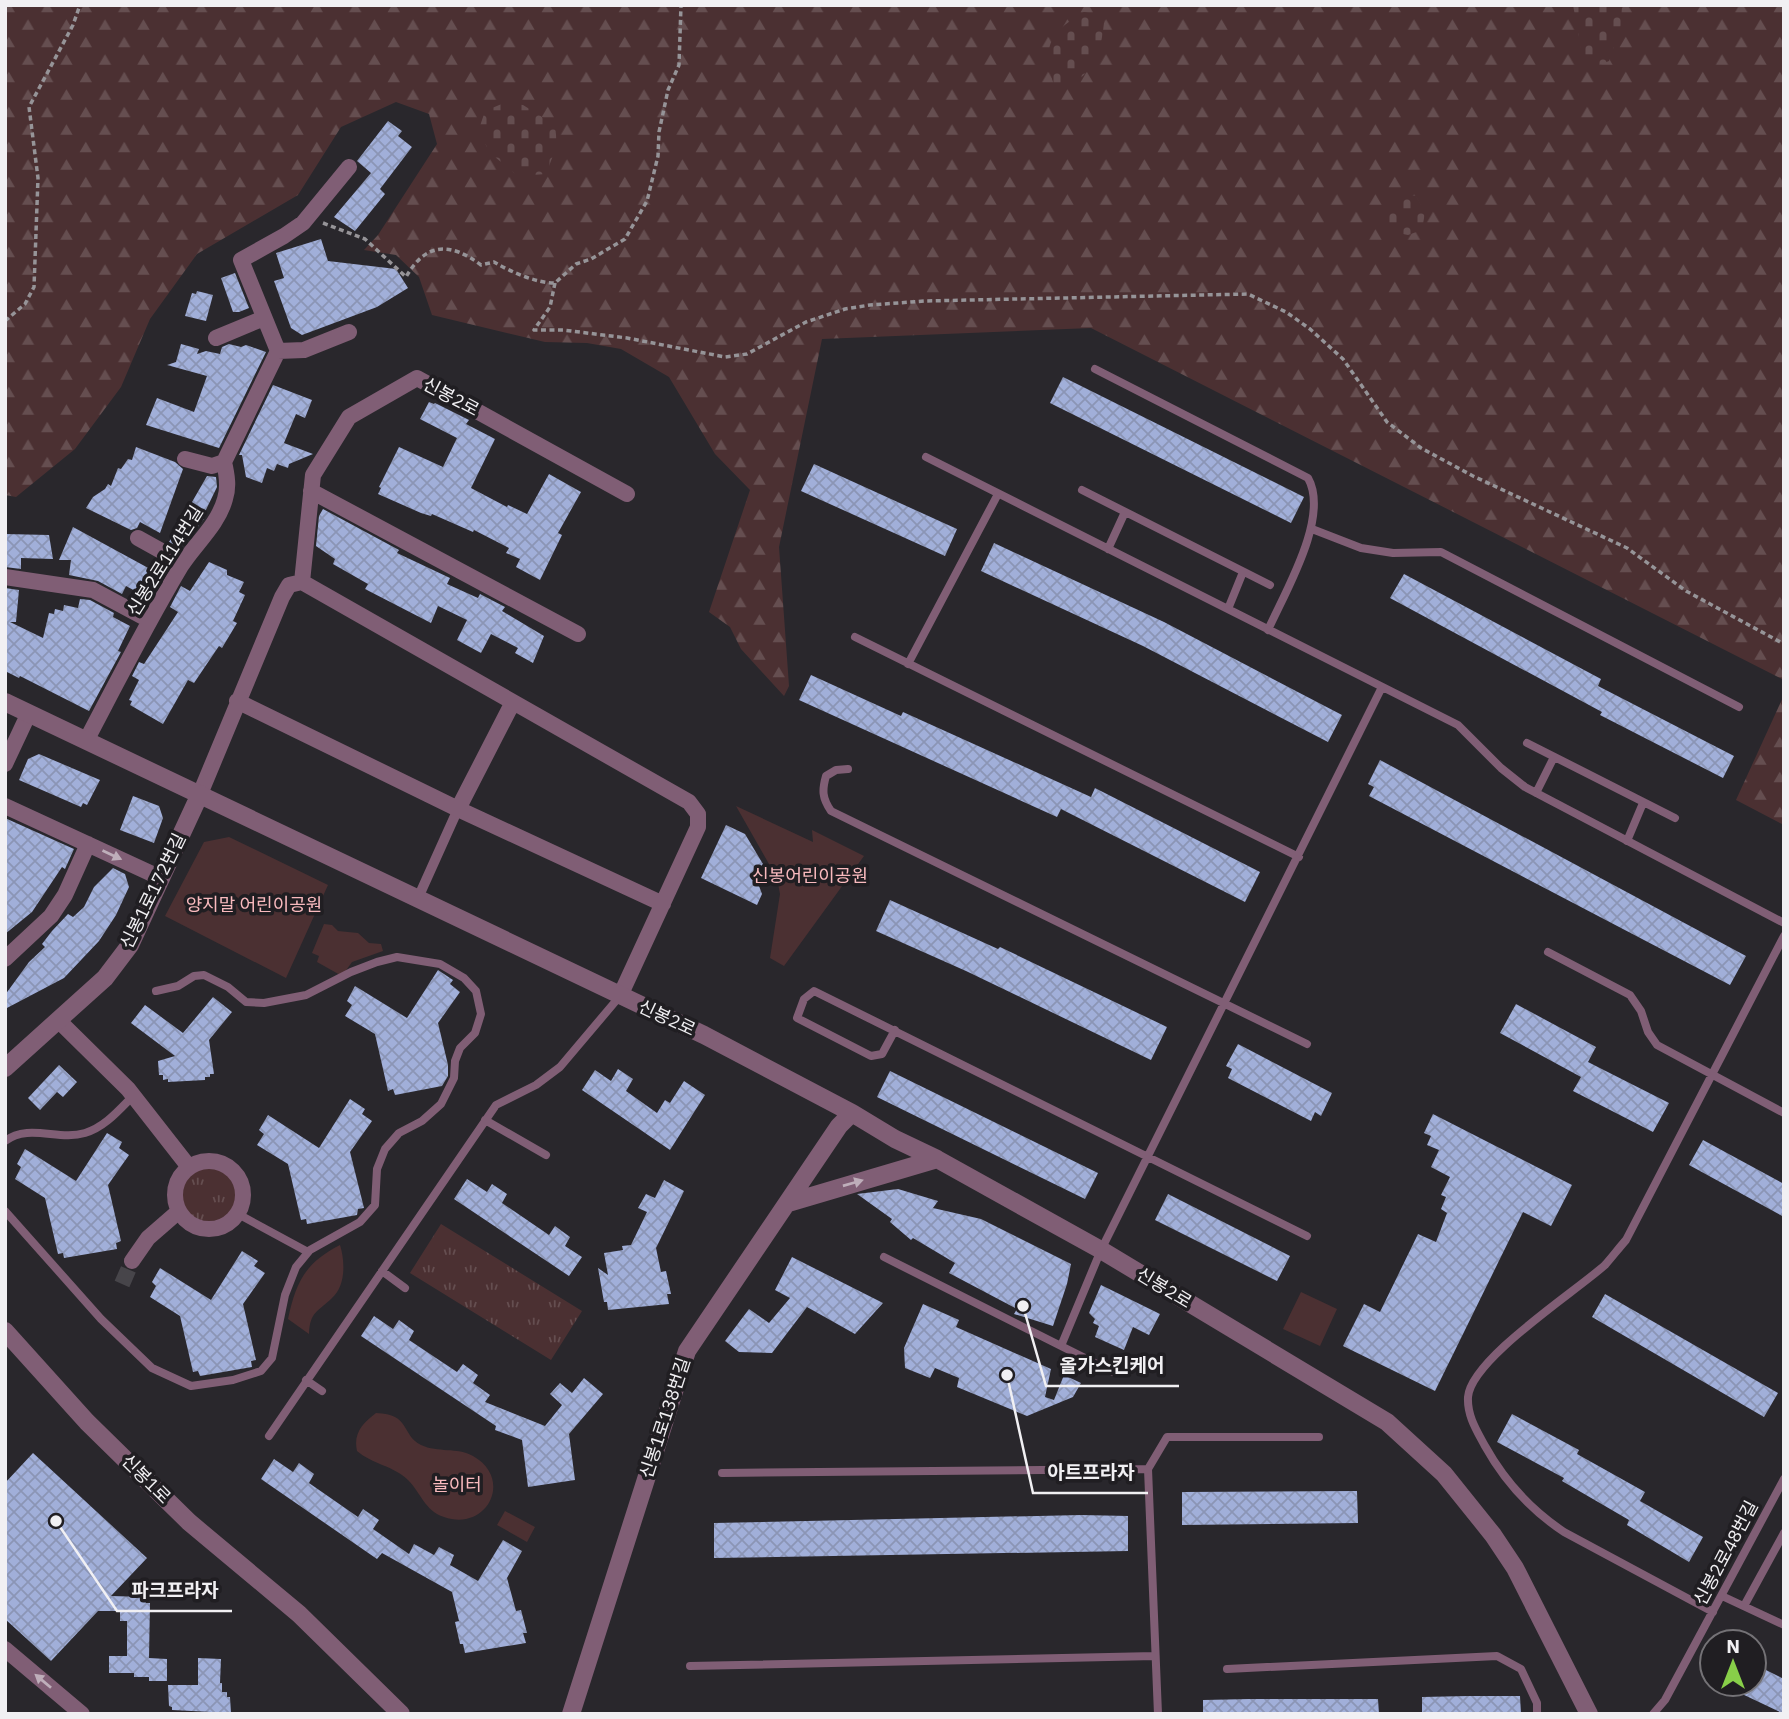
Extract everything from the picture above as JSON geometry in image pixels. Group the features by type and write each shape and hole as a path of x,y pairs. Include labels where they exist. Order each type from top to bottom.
{"street":[{"path":"349,167 303,223 241,260 278,351 304,350 349,332"},
{"path":"216,338 264,318"},
{"name":"신봉2로114번길","path":"86,741 149,620 225,500 228,480 224,462 278,351"},
{"name":"신봉2로","path":"620,996 698,827 698,814 689,802 302,582 313,475 349,417 417,378 627,494"},
{"path":"185,459 212,466 224,462"},
{"path":"310,491 578,634"},
{"path":"138,538 183,563"},
{"path":"5,577 93,590 149,620"},
{"path":"200,794 282,597 289,586 302,582"},
{"path":"237,701 458,809 663,904"},
{"name":"신봉2로","path":"5,702 704,1035 1101,1250 1387,1422 1444,1474 1493,1535 1515,1568 1589,1714"},
{"path":"418,898 458,809 513,702"},
{"path":"5,764 28,715"},
{"name":"신봉1로172번길","path":"5,1068 105,978 130,945 200,794"},
{"path":"5,806 161,878"},
{"path":"5,959 51,916 65,895 88,844"},
{"path":"59,1021 134,1096 189,1167"},
{"name":"신봉1로138번길","path":"570,1714 687,1351 839,1126 852,1113"},
{"path":"211,1160 223,1163 240,1179 244,1191 243,1203 238,1214 220,1228 199,1228 189,1223 179,1211 174,1195 176,1185 189,1167 211,1160"},
{"path":"788,1203 937,1160"},
{"path":"132,1261 148,1238 179,1211"},
{"name":"신봉1로","path":"5,1331 88,1422 189,1522 299,1614 401,1714"},
{"path":"5,1649 82,1714"}],"lane":[{"path":"1095,369 1308,478 1315,490 1312,529 1268,630"},
{"path":"926,457 1458,725 1525,788 1784,923"},
{"path":"1082,490 1270,586"},
{"path":"908,664 998,494"},
{"path":"1108,549 1125,512"},
{"path":"1312,529 1361,548 1393,553 1441,552 1739,707"},
{"path":"1228,609 1243,572"},
{"path":"855,637 1299,857"},
{"path":"1061,1346 1101,1250 1382,687"},
{"path":"1527,743 1675,818"},
{"path":"1536,793 1554,757"},
{"path":"848,769 836,770 826,775 822,789 823,800 831,811 1307,1044"},
{"path":"1627,841 1643,803"},
{"path":"1713,1612 1543,1518 1515,1491 1492,1458 1471,1420 1468,1395 1478,1373 1502,1349 1606,1264 1626,1240 1784,936"},
{"path":"1548,952 1630,996 1641,1011 1647,1032 1657,1045 1784,1113"},
{"path":"5,1211 101,1319 152,1368 191,1386 233,1380 261,1371 272,1358 285,1295 296,1267 308,1252 360,1222 375,1205 376,1169 385,1149 399,1133 422,1121 441,1104 454,1078 455,1061 460,1048 475,1033 481,1014 476,991 464,978 440,964 397,957 376,961 306,995 284,1000 246,1002 228,987 205,975 194,976 178,986 156,991"},
{"path":"895,1030 882,1054 871,1056 797,1018 804,999 814,991 895,1030 1307,1236"},
{"path":"269,1436 496,1105 536,1085 560,1067 620,996"},
{"path":"5,1141 12,1136 32,1131 55,1135 84,1133 102,1126 134,1096"},
{"path":"485,1120 546,1155"},
{"path":"238,1214 308,1252"},
{"path":"884,1257 1113,1373"},
{"path":"382,1270 405,1288"},
{"path":"306,1380 322,1391"},
{"path":"1158,1714 1148,1469 1167,1437 1319,1437"},
{"path":"722,1474 1148,1469"},
{"name":"신봉2로48번길","path":"1653,1714 1665,1700 1784,1479"},
{"path":"1744,1606 1784,1533"},
{"path":"1722,1595 1784,1625"},
{"path":"690,1666 1155,1656"},
{"path":"1227,1669 1497,1656 1521,1669 1537,1703 1537,1714"}],"path":[{"path":"5,321 25,304 34,287 38,178 29,107 73,25 80,5"},
{"path":"309,216 365,239 406,277 421,258 434,248 442,248 466,254 481,265 494,262 508,271 518,272 542,283 555,283 576,264 625,239 647,201 658,156 659,132 668,90 679,65 681,5"}],"green space":[{"path":"5,5 1784,5 1784,680 1091,328 822,339 779,547 789,686 784,696 741,649 730,627 709,612 750,490 715,454 669,377 621,349 587,343 545,342 432,315 419,277 396,255 364,250 378,235 437,144 429,114 396,102 341,127 298,195 197,254 150,319 121,387 75,449 16,497 5,495"},
{"path":"1573,5 1622,5 1621,25 1609,61 1589,69 1583,58"},
{"path":"1084,12 1094,14 1104,22 1097,55 1089,69 1076,81 1054,85 1049,60 1051,42 1063,27"},
{"path":"504,103 523,105 555,125 557,145 546,174 518,176 489,152 479,129 485,111"},
{"path":"1402,194 1416,196 1425,212 1422,230 1408,235 1393,232 1385,221 1387,199"},
{"path":"1784,695 1784,825 1736,800"},
{"name":"신봉어린이공원","path":"736,806 813,842 812,830 864,856 784,966 770,958 780,894 777,878"},
{"name":"양지말 어린이공원","path":"229,837 328,885 286,978 165,916 204,842"},
{"path":"324,924 332,925 338,931 358,933 369,943 381,944 383,951 352,962 342,976 317,962 319,956 312,953"},
{"path":"203,1163 215,1163 232,1172 239,1183 239,1207 232,1218 215,1227 203,1227 191,1222 182,1213 177,1201 177,1189 182,1177 191,1168"},
{"path":"441,1224 582,1311 551,1360 410,1273"},
{"path":"340,1245 343,1266 340,1287 313,1316 309,1334 288,1319 295,1294 310,1267"},
{"path":"1301,1292 1337,1309 1320,1346 1283,1329"},
{"name":"놀이터","path":"376,1413 395,1417 421,1445 467,1453 485,1466 492,1477 493,1489 490,1501 483,1510 472,1517 459,1520 444,1517 432,1511 402,1475 357,1451 356,1439 360,1429"},
{"path":"505,1511 535,1527 527,1542 497,1525"}],"building":[{"path":"388,121 402,131 398,136 412,147 380,189 385,194 355,231 334,217 371,173 357,161"},
{"path":"321,239 328,261 396,269 408,288 377,307 302,335 291,328 274,281 284,278 276,253"},
{"path":"235,273 249,308 239,312 233,312 221,278"},
{"path":"197,291 213,295 206,321 185,316 192,293 196,294"},
{"path":"181,344 199,349 197,354 206,351 220,354 222,347 229,344 241,347 246,345 266,352 219,448 146,425 157,398 194,412 207,376 167,365 176,362"},
{"path":"1063,377 1304,497 1291,523 1050,403"},
{"path":"273,385 312,400 305,418 296,414 284,443 313,454 289,464 288,468 277,464 274,471 267,468 262,483 246,477 242,455 239,455"},
{"path":"429,402 469,420 466,424 495,439 471,488 527,514 549,474 581,492 558,533 562,535 540,580 516,567 520,559 506,553 509,548 474,530 473,532 432,514 421,513 378,494 399,447 443,467 457,438 420,419"},
{"path":"136,447 175,462 183,469 160,533 140,522 137,528 131,530 86,508 93,497 108,484 111,486 118,468 121,469 128,459 132,460"},
{"path":"814,464 957,529 945,556 801,491"},
{"path":"207,476 216,477 217,487 202,518 204,519 180,549 169,542"},
{"path":"323,509 399,550 397,553 450,578 447,584 478,598 480,594 505,607 502,611 544,636 533,663 515,653 518,648 491,634 481,653 457,640 467,620 438,606 431,623 365,589 368,584 333,564 335,559 316,546 319,516"},
{"path":"73,527 163,576 150,599 126,586 122,594 98,581 69,575 71,560 59,560"},
{"path":"5,534 49,535 53,559 21,558 21,569 5,567"},
{"path":"994,543 1164,622 1342,715 1328,742 1143,646 981,571"},
{"path":"209,562 227,570 227,575 244,582 239,592 245,595 233,621 237,623 222,648 219,646 194,683 188,680 163,724 130,705 132,701 129,700 139,680 132,676 139,662 144,664 178,612 170,607 181,586 190,591"},
{"path":"1404,574 1601,679 1598,686 1734,756 1723,778 1600,715 1602,712 1390,598"},
{"path":"5,588 19,590 16,622 10,622 43,638 49,613 54,614 55,609 63,611 64,605 78,608 80,599 90,600 114,613 113,617 130,626 118,651 121,652 89,711 5,671"},
{"path":"811,675 901,716 903,712 1091,797 1095,788 1260,872 1245,902 1061,809 1057,817 799,700"},
{"path":"39,754 100,780 87,805 83,803 81,807 19,780 28,759"},
{"path":"1380,760 1746,956 1730,985 1369,796 1374,787 1368,784"},
{"path":"133,796 159,806 163,818 154,843 120,830"},
{"path":"5,818 74,849 65,869 62,867 32,912 5,934"},
{"path":"726,825 745,834 766,869 759,886 762,894 757,905 701,878"},
{"path":"113,868 125,874 129,887 116,915 99,941 64,978 5,1009 5,995 29,962 45,947 42,944 68,914 73,917 84,907 94,887"},
{"path":"890,900 998,949 1000,947 1167,1027 1151,1060 876,931"},
{"path":"438,970 453,980 450,984 460,992 438,1023 448,1076 442,1086 395,1095 393,1089 388,1091 375,1034 345,1016 352,1005 347,1001 355,986 407,1018"},
{"path":"213,997 232,1012 209,1040 214,1074 205,1077 205,1080 163,1080 163,1075 159,1075 158,1061 175,1056 131,1023 145,1005 183,1033"},
{"path":"1516,1004 1596,1047 1588,1062 1669,1103 1653,1132 1573,1091 1581,1077 1500,1033"},
{"path":"1238,1044 1332,1093 1321,1116 1315,1112 1311,1121 1228,1078 1232,1069 1226,1066"},
{"path":"59,1065 77,1082 63,1097 57,1092 40,1110 28,1098"},
{"path":"618,1069 633,1079 626,1091 657,1113 665,1100 670,1103 684,1081 705,1095 670,1150 582,1090 595,1070 611,1081"},
{"path":"890,1071 1098,1173 1085,1199 877,1097"},
{"path":"350,1099 365,1109 362,1114 372,1121 350,1152 364,1208 358,1209 357,1215 307,1224 306,1219 301,1220 288,1164 257,1145 264,1134 259,1130 268,1115 319,1148"},
{"path":"1433,1114 1572,1185 1551,1226 1523,1212 1435,1391 1343,1346 1364,1304 1380,1312 1418,1234 1436,1242 1447,1213 1441,1209 1446,1197 1441,1195 1450,1177 1431,1167 1439,1150 1427,1145 1431,1136 1424,1133"},
{"path":"107,1133 122,1142 119,1148 129,1155 108,1185 121,1241 116,1243 117,1249 64,1258 63,1253 58,1254 45,1198 15,1179 21,1167 17,1164 25,1149 76,1181"},
{"path":"1703,1140 1784,1184 1784,1217 1689,1165"},
{"path":"467,1179 487,1192 492,1184 507,1194 502,1203 549,1235 555,1226 570,1237 565,1246 582,1257 569,1276 454,1199"},
{"path":"664,1180 684,1191 656,1248 661,1272 666,1271 671,1294 667,1294 669,1304 608,1310 598,1268 608,1275 604,1253 623,1250 622,1246 631,1245 647,1212 638,1208 646,1194 655,1198"},
{"path":"898,1189 938,1201 933,1208 981,1219 1071,1264 1053,1326 1014,1314 1017,1309 949,1273 955,1263 913,1238 911,1240 890,1222 892,1219 857,1194"},
{"path":"1168,1194 1290,1256 1277,1281 1155,1220"},
{"path":"242,1251 258,1261 254,1266 265,1273 243,1304 256,1360 251,1361 252,1367 200,1376 198,1371 193,1372 180,1316 150,1297 156,1286 152,1282 160,1268 211,1300"},
{"path":"792,1257 883,1303 855,1334 807,1307 772,1353 739,1352 725,1341 749,1309 769,1323 790,1298 775,1290"},
{"path":"1101,1285 1160,1314 1149,1335 1133,1327 1124,1350 1095,1337 1099,1326 1093,1323 1095,1319 1089,1313"},
{"path":"1605,1294 1778,1393 1764,1417 1592,1317"},
{"path":"923,1304 959,1320 956,1327 1051,1369 1045,1397 1054,1400 1064,1375 1081,1383 1073,1397 1027,1416 957,1387 959,1378 935,1368 930,1378 905,1368 904,1348"},
{"path":"374,1316 393,1329 399,1320 414,1331 409,1340 457,1372 463,1364 478,1375 473,1383 490,1395 485,1402 545,1426 562,1405 550,1394 560,1383 572,1393 584,1378 603,1394 569,1434 575,1480 528,1487 522,1440 495,1430 496,1426 361,1336"},
{"path":"1512,1414 1579,1450 1577,1454 1645,1492 1640,1501 1703,1537 1689,1562 1627,1525 1629,1520 1562,1481 1564,1478 1497,1442"},
{"path":"33,1453 147,1558 111,1596 146,1597 146,1603 150,1603 149,1658 167,1659 167,1681 149,1681 149,1677 134,1677 134,1673 109,1673 109,1656 127,1656 127,1621 120,1621 120,1611 98,1611 51,1661 5,1619 5,1483"},
{"path":"274,1459 293,1472 299,1463 314,1474 309,1483 358,1517 363,1509 379,1520 373,1529 409,1554 414,1544 434,1555 439,1547 454,1555 450,1565 478,1581 503,1540 522,1551 507,1578 516,1611 521,1610 527,1633 523,1633 526,1643 465,1653 455,1622 459,1621 452,1592 382,1553 377,1559 261,1479"},
{"path":"1357,1491 1358,1523 1182,1525 1182,1492"},
{"path":"1128,1516 1128,1551 714,1558 714,1523"},
{"path":"198,1658 221,1659 220,1683 222,1692 227,1692 227,1697 230,1697 231,1713 172,1710 169,1706 168,1685 198,1685"},
{"path":"1768,1671 1784,1679 1784,1714 1750,1698 1768,1698"},
{"path":"1520,1696 1521,1714 1422,1714 1422,1697"},
{"path":"1378,1699 1379,1714 1203,1714 1203,1700"}],"tunnel":[{"path":"122,1284 132,1261"}],"place":[{"name":"올가스킨케어","path":"1023,1306"},
{"name":"아트프라자","path":"1007,1375"},
{"name":"파크프라자","path":"56,1521"}]}
